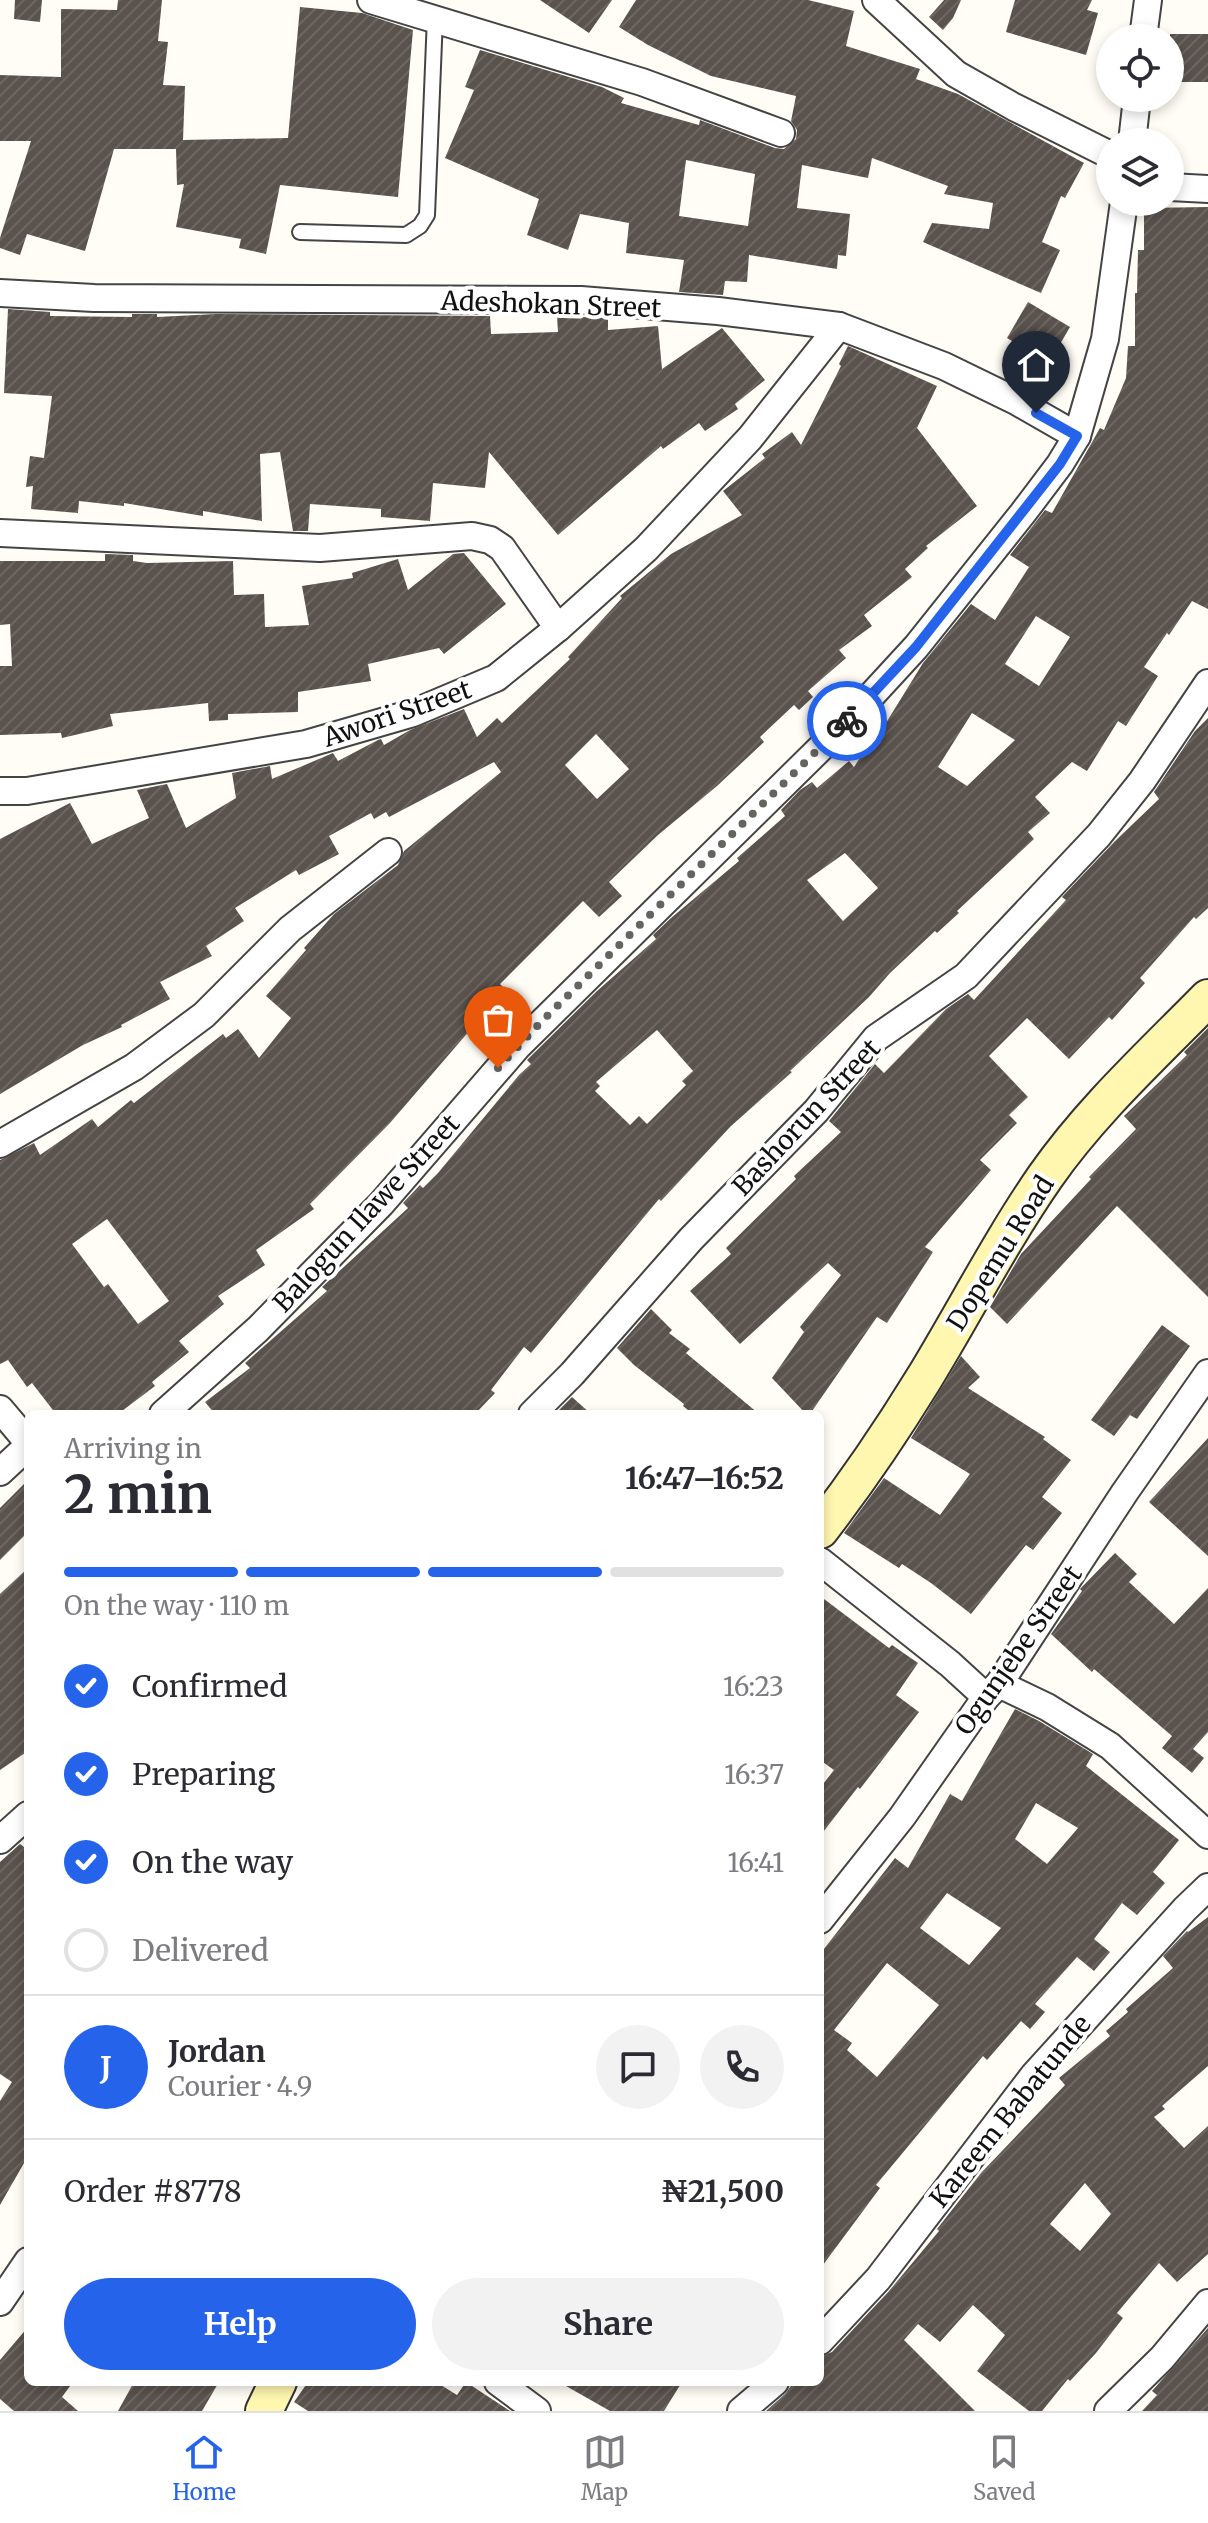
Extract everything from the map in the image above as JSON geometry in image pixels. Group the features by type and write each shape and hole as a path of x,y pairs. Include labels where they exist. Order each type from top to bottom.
{"main road":[{"name":"Dopemu Road","path":"824,1525 866,1468 914,1394 1047,1174 1124,1083 1208,998"},
{"path":"264,2411 276,2386"}],"street":[{"path":"371,0 642,82 781,133"},
{"path":"876,0 956,74 1096,148"},
{"path":"1145,24 1148,0"},
{"path":"1184,188 1208,189"},
{"name":"Balogun Ilawe Street","path":"167,1410 258,1329 381,1204 518,1046 857,711 926,635 1060,464 1077,436 1105,339 1122,216"},
{"name":"Adeshokan Street","path":"0,293 94,298 581,300 718,311 839,326 944,366 1016,401 1077,436"},
{"name":"Awori Street","path":"0,791 27,791 306,744 413,713 496,678 558,628 646,549 750,438 839,326"},
{"path":"0,533 320,548 472,536 490,540 502,548 558,628"},
{"name":"Bashorun Street","path":"536,1410 582,1363 691,1239 816,1111 876,1038 966,976 1099,835 1142,781 1208,683"},
{"path":"0,1144 134,1067 204,1015 290,929 388,852"},
{"name":"Ogunjebe Street","path":"824,1915 902,1817 992,1690 1208,1373"},
{"path":"0,1409 24,1439"},
{"path":"0,1472 24,1448"},
{"path":"824,1564 950,1664 992,1690 1047,1707 1110,1746 1205,1825"},
{"path":"0,1840 24,1819"},
{"name":"Kareem Babatunde","path":"824,2337 878,2279 1034,2075 1208,1887"},
{"path":"0,2302 24,2267"},
{"path":"1108,2411 1162,2358 1208,2303"},
{"path":"506,2386 529,2397"},
{"path":"741,2411 770,2386"}],"lane":[{"path":"300,232 406,235 420,226 427,215 435,17"}],"building":[{"path":"15,0 42,0 40,22 14,19"},
{"path":"118,0 162,0 158,41 168,42 163,85 185,86 183,140 288,138 300,7 362,13 413,30 398,197 280,185 266,254 239,248 241,239 176,227 184,184 177,185 176,149 114,149 85,251 27,234 20,255 0,248 0,238 31,141 0,141 0,75 61,77 61,9 117,10"},
{"path":"540,0 612,0 589,33"},
{"path":"636,0 808,0 854,11 846,46 920,69 916,79 958,94 1084,163 1065,198 1061,196 1042,242 1060,250 1041,293 923,242 932,223 989,229 993,203 944,194 948,186 872,158 868,178 802,165 797,208 850,214 846,256 838,255 837,269 749,255 747,282 725,281 723,295 679,292 684,260 626,253 629,223 580,214 568,250 527,235 539,199 445,158 474,90 465,87 480,50 602,87 624,98 621,103 699,125 700,120 775,148 784,149 796,139 797,130 791,121 796,96 711,76 619,27","holes":["686,160 755,174 748,226 679,216"]},
{"path":"944,0 961,0 953,18 943,30 929,17"},
{"path":"1015,0 1092,0 1087,10 1098,13 1086,55 1006,32"},
{"path":"1184,34 1208,34 1208,82 1184,82"},
{"path":"1184,207 1208,207 1208,609 1192,601 1169,635 1167,633 1144,667 1158,676 1126,726 1118,721 1087,771 1072,762 1035,797 1050,813 1028,832 1034,839 957,911 959,913 890,973 792,1072 731,1126 661,1201 659,1199 531,1353 524,1347 491,1390 495,1393 479,1410 212,1410 205,1402 250,1368 245,1363 327,1291 322,1287 408,1208 403,1203 420,1185 423,1188 438,1173 531,1064 527,1060 597,991 656,939 653,935 739,861 737,858 785,816 781,810 800,790 812,782 817,788 849,761 854,767 878,729 881,731 923,663 971,604 995,620 1029,567 1010,555 1045,510 1052,513 1100,428 1104,430 1126,378 1128,346 1135,346 1138,250 1144,250 1144,216 1184,216","holes":["1036,616 1070,637 1039,686 1005,664","972,713 1015,740 967,786 938,767","845,853 878,888 843,921 807,880","657,1030 693,1071 682,1081 686,1085 647,1124 639,1116 630,1125 595,1091 600,1086 596,1082"]},
{"path":"1028,302 1070,327 1049,363 1007,338"},
{"path":"8,309 50,312 50,316 490,316 491,334 558,332 557,316 608,318 608,330 658,326 662,369 722,328 765,380 735,404 738,409 705,431 699,423 663,449 661,446 558,535 489,452 485,488 433,483 430,521 381,517 381,509 310,504 308,531 293,531 280,452 260,454 262,521 203,511 203,516 124,503 124,506 79,501 78,513 31,509 33,486 26,487 30,456 44,458 52,396 4,393"},
{"path":"848,346 937,386 917,428 977,506 926,546 928,548 905,569 912,577 864,615 872,626 839,650 846,658 808,691 813,697 799,710 794,705 760,737 764,742 609,882 622,896 599,917 583,901 500,984 505,989 501,992 511,1000 487,1031 477,1022 390,1123 310,1204 314,1209 256,1250 265,1265 218,1296 224,1304 179,1341 189,1352 152,1382 155,1386 123,1410 53,1410 32,1383 27,1387 8,1360 0,1364 0,1160 34,1143 40,1155 92,1119 98,1127 223,1034 226,1038 238,1029 259,1058 291,1018 266,996 306,950 304,948 334,914 398,865 404,851 501,772 494,762 389,817 386,812 374,819 371,813 329,836 339,854 299,875 296,870 235,908 244,921 206,946 212,956 160,982 170,999 0,1094 0,839 70,803 92,844 149,818 137,790 167,784 186,828 236,798 232,773 270,766 272,779 333,753 338,761 378,740 381,739 384,745 410,730 464,709 477,737 497,718 502,723 570,659 568,657 622,598 620,596 671,554 742,515 723,491 765,458 762,454 792,432 801,445 841,366 839,364","holes":["596,734 629,769 597,799 565,765","107,1219 169,1301 138,1324 108,1284 104,1287 72,1244"]},
{"path":"464,553 506,604 444,654 439,648 368,664 371,681 298,692 298,712 228,714 228,720 209,721 208,703 110,714 113,726 62,738 61,733 0,735 0,666 12,666 10,624 0,625 0,561 105,561 105,554 133,555 133,561 147,563 233,561 234,595 264,594 265,627 309,625 302,586 353,578 352,573 398,559 408,590 453,554"},
{"path":"1208,718 1208,908 1196,919 1194,917 1140,978 1145,983 1112,1020 1109,1017 1069,1059 1027,1018 989,1056 1028,1097 1009,1115 1017,1123 980,1160 991,1170 925,1247 933,1252 887,1323 877,1317 813,1410 802,1410 772,1378 804,1332 800,1327 841,1275 828,1263 740,1344 690,1291 731,1254 726,1248 841,1132 829,1121 875,1064 884,1073 946,1009 968,994 974,1000 1066,900 1062,897 1159,799 1154,792 1195,731"},
{"path":"1208,1028 1208,1297 1117,1206 1007,1324 990,1307 1021,1254 1136,1129 1124,1116 1187,1055 1184,1052"},
{"path":"651,1309 672,1330 669,1333 690,1349 686,1353 754,1410 688,1410 617,1348"},
{"path":"1162,1325 1190,1346 1137,1419 1130,1415 1114,1436 1091,1420"},
{"path":"961,1356 980,1377 968,1388 1045,1437 1043,1439 1071,1460 1042,1497 1062,1513 1033,1550 1026,1545 971,1614 902,1564 899,1568 844,1533 884,1478 940,1515 970,1474 911,1438"},
{"path":"572,1397 587,1410 559,1410"},
{"path":"1208,1438 1208,1556 1149,1502"},
{"path":"24,1484 24,1536 0,1560 0,1508"},
{"path":"1115,1553 1137,1574 1129,1582 1174,1624 1208,1588 1208,1732 1193,1749 1204,1758 1192,1773 1162,1748 1172,1736 1094,1669 1092,1672 1051,1634 1082,1591 1080,1589"},
{"path":"24,1572 24,1754 0,1770 0,1594"},
{"path":"824,1599 889,1648 892,1645 918,1663 896,1695 919,1712 824,1831 824,1783 834,1770 824,1763"},
{"path":"1015,1709 1093,1754 1086,1766 1179,1840 1153,1872 1165,1883 1137,1915 1122,1903 1094,1939 1110,1952 1094,1971 1077,1957 1035,2004 1045,2012 1030,2029 1021,2021 987,2060 983,2056 876,2185 880,2188 824,2264 824,1949 895,1858 908,1868 950,1794 962,1801","holes":["1036,1803 1078,1828 1047,1864 1015,1839","947,1893 1001,1928 969,1965 920,1928","887,1963 939,2005 877,2077 847,2050 852,2043 834,2030"]},
{"path":"20,1844 24,1847 24,2163 0,2205 0,2101 12,2082 0,2074 0,1862"},
{"path":"1208,1917 1208,2066 1162,2106 1165,2109 1154,2117 1184,2148 1208,2126 1208,2254 1177,2282 1159,2263 1117,2313 1123,2318 1096,2353 1070,2381 1068,2379 1042,2411 1029,2411 977,2371 1005,2335 973,2305 940,2342 918,2324 904,2340 975,2411 766,2411 791,2386 824,2386 824,2355 832,2352 889,2291 939,2231 937,2229 981,2173 1065,2085 1059,2078 1110,2036 1106,2031 1128,2012 1126,2009 1173,1968 1163,1956 1187,1931","holes":["1085,2183 1111,2214 1080,2251 1050,2224"]},
{"path":"1208,2328 1208,2411 1142,2411 1157,2395 1152,2391"},
{"path":"24,2332 24,2386 70,2386 62,2397 78,2411 14,2411 0,2399 0,2360"},
{"path":"132,2386 217,2386 202,2411 118,2411"},
{"path":"305,2386 442,2386 457,2395 463,2386 472,2386 510,2411 308,2411 294,2402"},
{"path":"566,2386 680,2386 664,2411 610,2411"}],"way so far":[{"path":"498,1068 847,721"}],"route":[{"path":"847,721 916,647 1060,464 1077,436 1036,413"}]}
